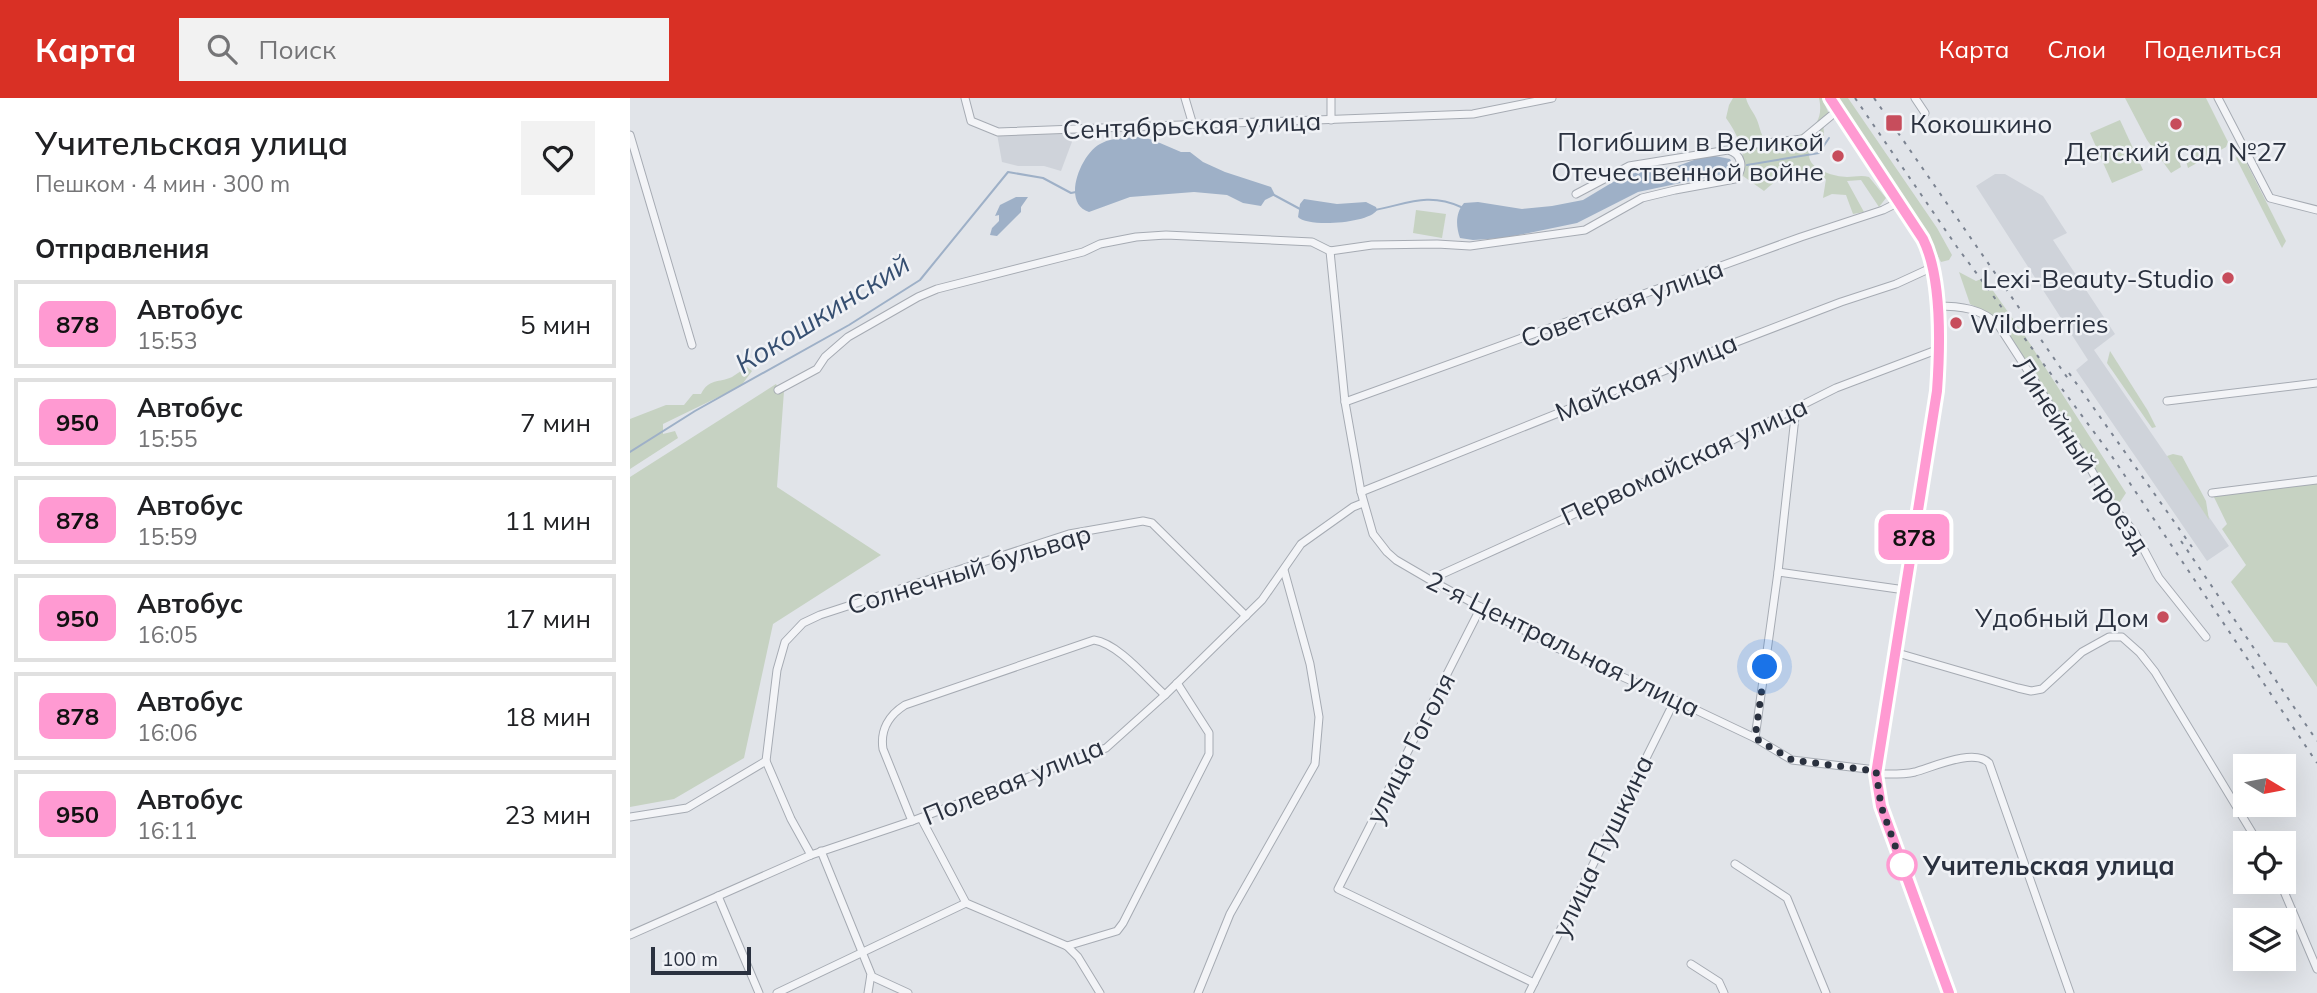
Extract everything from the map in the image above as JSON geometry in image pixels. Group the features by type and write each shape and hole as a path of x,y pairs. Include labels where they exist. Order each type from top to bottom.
{"street":[{"name":"Сентябрьская улица","path":"965,98 971,121 998,132 1473,114 1552,98"},
{"path":"1185,98 1193,125"},
{"path":"1331,98 1331,120"},
{"path":"1830,98 1923,239 1933,267 1939,349 1934,414 1876,772 1881,806 1949,993"},
{"path":"1915,98 1925,113"},
{"path":"2218,98 2270,198 2317,210"},
{"path":"1576,194 1629,166 1688,155 1734,153 1746,145 1803,139 1838,110"},
{"path":"630,135 692,345"},
{"path":"779,390 817,369 825,357 848,337 918,297 937,289 1083,252 1100,244 1144,236 1261,238 1312,242 1330,251 1372,245 1470,246 1585,230 1635,201 1649,196 1735,179 1741,167 1741,160 1734,153"},
{"name":"Советская улица","path":"1345,402 1899,202"},
{"name":"2-я Центральная улица","path":"1330,251 1345,402 1360,492 1369,523 1379,543 1396,560 1559,649 1755,738 1792,760 1876,772"},
{"name":"Майская улица","path":"1360,492 1833,304 1896,285 1933,267"},
{"name":"Линейный проезд","path":"1936,306 1976,310 1999,326 2088,464 2109,502 2135,533 2160,578 2206,637"},
{"name":"Первомайская улица","path":"1432,581 1452,569 1691,461 1836,388 1939,349"},
{"path":"2167,401 2317,383"},
{"path":"1755,738 1778,572 1796,408"},
{"path":"2212,493 2317,480"},
{"name":"Полевая улица","path":"630,935 821,851 921,818 1106,748 1165,695 1268,593 1301,544 1353,507 1363,503"},
{"name":"Солнечный бульвар","path":"766,761 777,670 785,642 803,623 844,607 1069,534 1143,521 1152,523 1245,616"},
{"path":"1198,993 1230,914 1315,764 1319,717 1310,664 1284,570"},
{"path":"1778,572 1905,590"},
{"name":"улица Гоголя","path":"1481,607 1338,890 1534,983"},
{"path":"1894,652 2035,691 2049,683 2082,652 2112,636 2122,637 2146,660 2161,682 2251,831"},
{"path":"912,821 883,749 881,737 893,715 905,705 1094,640 1114,648 1165,695"},
{"path":"1067,947 1117,931 1123,923 1209,754 1209,733 1177,683"},
{"name":"улица Пушкина","path":"1529,993 1675,700"},
{"path":"1876,772 1913,772 1971,757 1982,758 1989,763 2070,993"},
{"path":"630,817 687,808 766,761 791,819 811,855"},
{"path":"921,818 966,903 1067,947 1078,957 1100,993"},
{"path":"821,851 871,976 868,993"},
{"path":"1735,864 1787,898 1826,993"},
{"path":"2285,894 2317,969"},
{"path":"718,896 760,993"},
{"path":"777,993 966,903"},
{"path":"1691,964 1719,982 1724,993"},
{"path":"871,976 908,993"}],"shaded area":[{"path":"1076,131 1061,171 1044,166 1018,166 1002,162 997,134"},
{"path":"1995,174 2005,174 2043,196 2067,233 2053,240 2115,334 2094,350 2229,546 2207,561 2076,370 2088,360 1976,186"}],"green space":[{"path":"1733,98 1746,98 1768,143 1806,132 1818,119 1819,98 1822,98 1829,114 1823,119 1824,135 1812,147 1810,160 1819,170 1834,175 1869,177 1886,198 1879,207 1861,180 1847,181 1864,212 1853,214 1846,195 1832,194 1823,198 1826,179 1800,172 1786,175 1764,191 1743,176 1740,146 1726,118"},
{"path":"1837,98 1848,98 1937,228 1952,255 1949,260 1941,262 1922,226"},
{"name":"Детский сад №27","path":"2125,98 2206,98 2228,142 2226,147 2188,168 2186,161 2196,150 2195,145 2189,145 2178,157 2181,167 2171,173 2147,140"},
{"path":"2120,120 2143,170 2112,183 2090,133"},
{"path":"2239,153 2242,154 2286,241 2282,248 2236,158"},
{"path":"1416,210 1446,214 1442,238 1413,233"},
{"path":"1959,272 1976,281 1984,278 2025,336 2126,493 2118,505 2108,494 2091,461 2001,324 1994,316 1970,304"},
{"path":"2110,351 2156,427 2152,428 2107,363"},
{"path":"747,367 752,371 741,386 663,424 663,434 675,431 678,438 630,469 630,419 666,405 684,405 693,394 701,394 707,385 732,377"},
{"path":"776,384 779,390 784,391 777,487 881,555 773,624 744,758 674,799 630,807 630,477"},
{"path":"2167,456 2182,456 2206,501 2209,520"},
{"path":"2317,480 2317,687 2287,643 2274,642 2231,582 2246,565 2222,529 2227,524 2212,493"}],"water":[{"path":"1141,137 1181,152 1190,152 1203,162 1225,172 1271,187 1275,195 1265,200 1261,206 1243,203 1227,195 1194,192 1130,197 1089,212 1080,207 1075,188 1081,166 1087,156 1106,141"},
{"path":"1702,157 1730,159 1733,166 1723,174 1638,192 1577,223 1504,238 1460,238 1458,216 1464,203 1478,202 1522,209 1552,206 1583,200 1623,176 1675,167"},
{"path":"1016,197 1028,197 1021,207 1021,212 997,236 990,235 992,228 999,221 999,215 995,216 1000,205"},
{"path":"1304,199 1337,204 1366,202 1377,210 1352,221 1314,222 1298,217 1300,204"}],"waterway":[{"path":"1747,165 1819,153 1829,138"},
{"name":"Кокошкинский","path":"630,452 695,411 849,325 920,280 1008,172 1043,178 1071,193 1076,192"},
{"name":"Кокошкинский","path":"1274,195 1300,209"},
{"name":"Кокошкинский","path":"1375,210 1428,200 1461,207"}],"railway":[{"path":"1855,98 1957,247 2111,455 2317,763"},
{"path":"1874,98 2071,383"},
{"path":"2069,373 2192,547"},
{"path":"2181,541 2317,741"}],"bus line":[{"name":"878","path":"1830,98 1923,239 1931,257 1934,274 1939,355 1937,391 1876,774 1881,806 1949,993"}],"place":[{"name":"Кокошкино","path":"1894,123"},
{"name":"Детский сад №27","path":"2176,124"},
{"name":"Погибшим в Великой Отечественной войне","path":"1838,156"},
{"name":"Lexi-Beauty-Studio","path":"2228,278"},
{"name":"Wildberries","path":"1956,323"},
{"name":"Удобный Дом","path":"2163,617"},
{"name":"Учительская улица","path":"1902,865"}],"route":[{"path":"1765,667 1755,738 1792,760 1876,771 1881,806 1902,865"}]}
